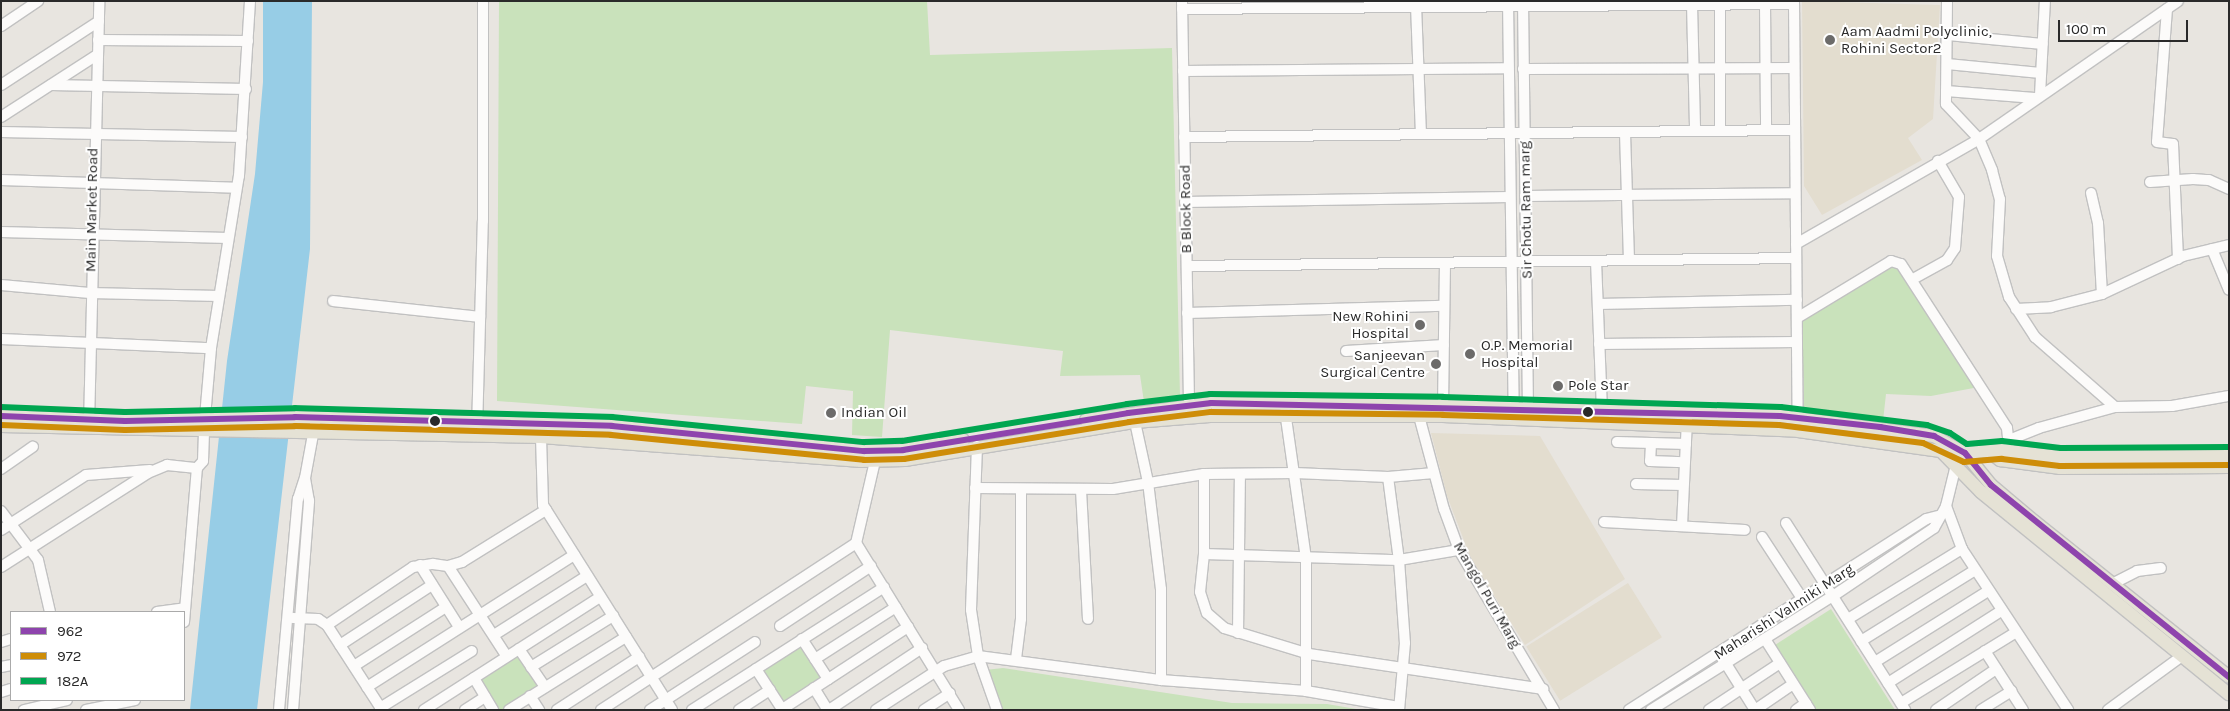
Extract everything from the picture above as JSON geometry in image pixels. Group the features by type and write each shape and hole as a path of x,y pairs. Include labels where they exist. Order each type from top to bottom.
{"main road":[{"path":"1,416 208,432 314,432 542,437 802,450 864,451 903,450 1189,412 1284,404 1443,406 1514,414"},
{"path":"1528,414 1602,410 1798,431 1931,448 1941,451 1981,492 2229,694"},
{"path":"1,426 89,424 210,417 295,417 612,426 875,460 905,460 977,446 1189,412 1286,417 1528,414 1687,420 1798,419 1934,436 1965,453 1991,485 2229,677"},
{"path":"2008,450 2060,468 2229,467"},
{"path":"1965,453 2008,450 2060,457 2229,456"},
{"path":"1956,465 1965,453"}],"street":[{"path":"1,26 38,1"},
{"name":"Main Market Road","path":"89,424 90,293 99,1"},
{"path":"210,417 211,348 242,137 250,1"},
{"path":"477,436 483,1"},
{"path":"1944,1 1947,1 1946,91 1949,109 1979,140 1988,156 2000,199 2000,270 2016,309 2035,337 2115,407"},
{"path":"2037,97 2041,73 2045,1"},
{"path":"1182,5 1765,4 1794,2 1798,419"},
{"path":"1720,3 1720,131"},
{"name":"Sir Chotu Ram marg","path":"1508,4 1514,414"},
{"name":"Sir Chotu Ram marg","path":"1523,4 1528,414"},
{"path":"1692,4 1695,132"},
{"path":"1765,4 1766,130"},
{"path":"1796,244 1938,161 1979,140 2037,97 2172,4"},
{"path":"2172,4 2157,142 2173,144 2178,259"},
{"name":"B Block Road","path":"1182,5 1189,412"},
{"path":"1416,5 1422,133"},
{"path":"1,85 99,21"},
{"path":"1948,35 2043,44"},
{"path":"98,40 248,41"},
{"path":"1,117 97,55"},
{"path":"1947,64 2041,73"},
{"path":"1183,71 1508,68"},
{"path":"1524,69 1794,68"},
{"path":"51,85 96,84 246,89"},
{"path":"1946,91 2037,97"},
{"path":"1184,137 1795,130"},
{"path":"1,132 242,137"},
{"path":"1625,132 1629,260"},
{"path":"1913,279 1947,260 1955,248 1959,197 1938,161"},
{"path":"2150,182 2174,179 2209,180 2229,189"},
{"path":"1,180 94,181 236,188"},
{"path":"1525,196 1796,193"},
{"path":"2090,193 2098,223 2102,294"},
{"path":"1185,202 1510,197"},
{"path":"1,232 228,238"},
{"path":"2016,309 2052,306 2102,294 2178,259 2229,245"},
{"path":"2212,249 2229,290"},
{"path":"1186,266 1796,258"},
{"path":"1596,261 1602,410"},
{"path":"1797,318 1891,261 1901,264 1913,279 2007,428 2008,450"},
{"path":"1443,406 1445,263"},
{"path":"1,285 90,293 219,296"},
{"path":"1598,304 1797,300"},
{"path":"333,301 480,317"},
{"path":"1187,313 1444,306"},
{"path":"1,339 211,348"},
{"path":"1599,344 1797,342"},
{"path":"1346,350 1444,345"},
{"path":"2008,450 2039,428 2115,407 2181,405 2229,396"},
{"path":"1284,404 1306,559 1309,654 1306,690"},
{"name":"Mangol Puri Marg","path":"1419,416 1434,473 1459,550 1554,710"},
{"path":"279,710 298,498 305,478 316,418"},
{"path":"1682,526 1687,420"},
{"path":"1135,422 1148,482 1161,589 1162,680"},
{"path":"185,611 197,468 203,461 208,432"},
{"path":"542,437 540,493 546,510 672,710"},
{"path":"1617,442 1686,444"},
{"path":"1651,444 1650,461 1684,462"},
{"path":"977,446 971,610 978,656 997,710"},
{"path":"1,469 33,447"},
{"path":"601,710 856,543 875,460"},
{"path":"1,566 156,470 167,465 197,468"},
{"name":"Maharishi Valmiki Marg","path":"1651,710 1833,596 1934,528 1938,516 1946,506 1956,465"},
{"path":"1,530 86,475 156,470"},
{"path":"975,488 1112,489 1204,474 1295,473 1388,477 1434,473"},
{"path":"1204,474 1202,602 1214,621 1238,633 1309,654 1543,689"},
{"path":"1238,633 1240,474"},
{"path":"876,710 937,671 978,656 1016,659 1162,680 1306,690 1399,708 1405,643 1399,560 1388,477"},
{"path":"293,710 309,501 305,478"},
{"path":"1636,484 1683,485"},
{"path":"1016,659 1021,619 1021,489"},
{"path":"1081,490 1088,619"},
{"path":"1946,506 1962,549 2015,633 2068,710"},
{"path":"327,625 420,565 448,566 462,562 546,510"},
{"path":"1,511 30,548 43,573 50,611"},
{"name":"Maharishi Valmiki Marg","path":"1630,710 1926,519 1938,516"},
{"path":"1604,522 1745,530"},
{"path":"1786,524 1903,706 2015,633"},
{"path":"1762,537 1803,600"},
{"path":"856,543 937,671 959,710"},
{"path":"1848,619 1962,549"},
{"path":"1204,554 1238,557 1399,560 1459,550"},
{"path":"367,686 574,555"},
{"path":"420,565 459,627"},
{"path":"448,566 507,656"},
{"path":"780,626 871,566"},
{"path":"2112,584 2137,571 2161,568"},
{"path":"1861,641 1975,570"},
{"path":"494,635 587,576"},
{"path":"340,645 432,585"},
{"path":"697,708 884,587"},
{"path":"1875,662 1988,591"},
{"path":"424,710 600,597"},
{"path":"354,666 446,607"},
{"path":"815,659 896,607"},
{"path":"164,611 185,608"},
{"path":"1888,682 2001,611"},
{"path":"1784,612 1790,623"},
{"path":"532,667 613,616"},
{"path":"286,618 318,619 327,625 381,709 472,651"},
{"path":"756,669 782,709 908,627"},
{"path":"510,709 626,637"},
{"path":"802,639 828,680"},
{"path":"1764,639 1808,706 1796,710"},
{"path":"650,710 755,642"},
{"path":"814,688 828,710 922,648"},
{"path":"519,649 545,686"},
{"path":"1985,652 2023,710"},
{"path":"1719,654 1755,710 1793,684"},
{"path":"2108,710 2182,656"},
{"path":"557,710 639,658"},
{"path":"1709,710 1780,663"},
{"path":"1936,710 1996,669"},
{"path":"474,678 493,710"},
{"path":"739,710 770,690"},
{"path":"1981,710 2011,691"},
{"path":"924,710 950,693"},
{"path":"530,696 539,710"},
{"path":"466,710 486,697"},
{"path":"24,710 64,701"},
{"path":"86,710 130,701"}],"shaded area":[{"path":"1802,1 1940,5 1933,119 1908,138 1922,160 1822,215 1804,186"},
{"path":"1431,433 1540,436 1625,579 1525,645 1471,559 1447,496"},
{"path":"1628,583 1662,637 1560,701 1526,647"}],"green space":[{"path":"499,1 927,1 930,55 1172,48 1180,396 1144,402 1140,375 1060,376 1063,351 890,330 882,437 852,435 853,391 806,386 802,424 497,401"},
{"path":"1895,264 1979,387 1931,396 1886,394 1883,421 1804,411 1802,320"},
{"path":"1831,609 1895,710 1815,710 1775,645"},
{"path":"802,644 824,678 783,704 761,671"},
{"path":"518,653 539,686 503,710 496,710 477,679"},
{"path":"1003,668 1232,703 1327,704 1362,710 999,710 985,670"}],"water":[{"path":"263,1 312,1 310,249 257,710 190,710 227,361 255,174 263,82"}],"transit line":[{"name":"182A","path":"1,407 125,412 295,408 612,417 864,442 902,441 1127,404 1210,394 1443,397 1781,407 1927,425 1950,433 1967,444 2002,441 2061,448 2229,447"},
{"name":"962","path":"1,416 125,421 295,417 612,426 864,451 903,450 1128,413 1211,403 1780,416 1880,427 1934,436 1965,453 1991,485 2229,677"},
{"name":"972","path":"1,425 125,430 295,426 611,435 864,460 904,459 1129,422 1211,412 1443,415 1779,425 1923,443 1964,462 2002,459 2060,466 2229,465"}],"place":[{"name":"Aam Aadmi Polyclinic, Rohini Sector2","path":"1830,40"},
{"name":"New Rohini Hospital","path":"1420,325"},
{"name":"O.P. Memorial Hospital","path":"1470,354"},
{"name":"Sanjeevan Surgical Centre","path":"1436,364"},
{"name":"Pole Star","path":"1558,386"},
{"name":"Indian Oil","path":"831,413"}]}
